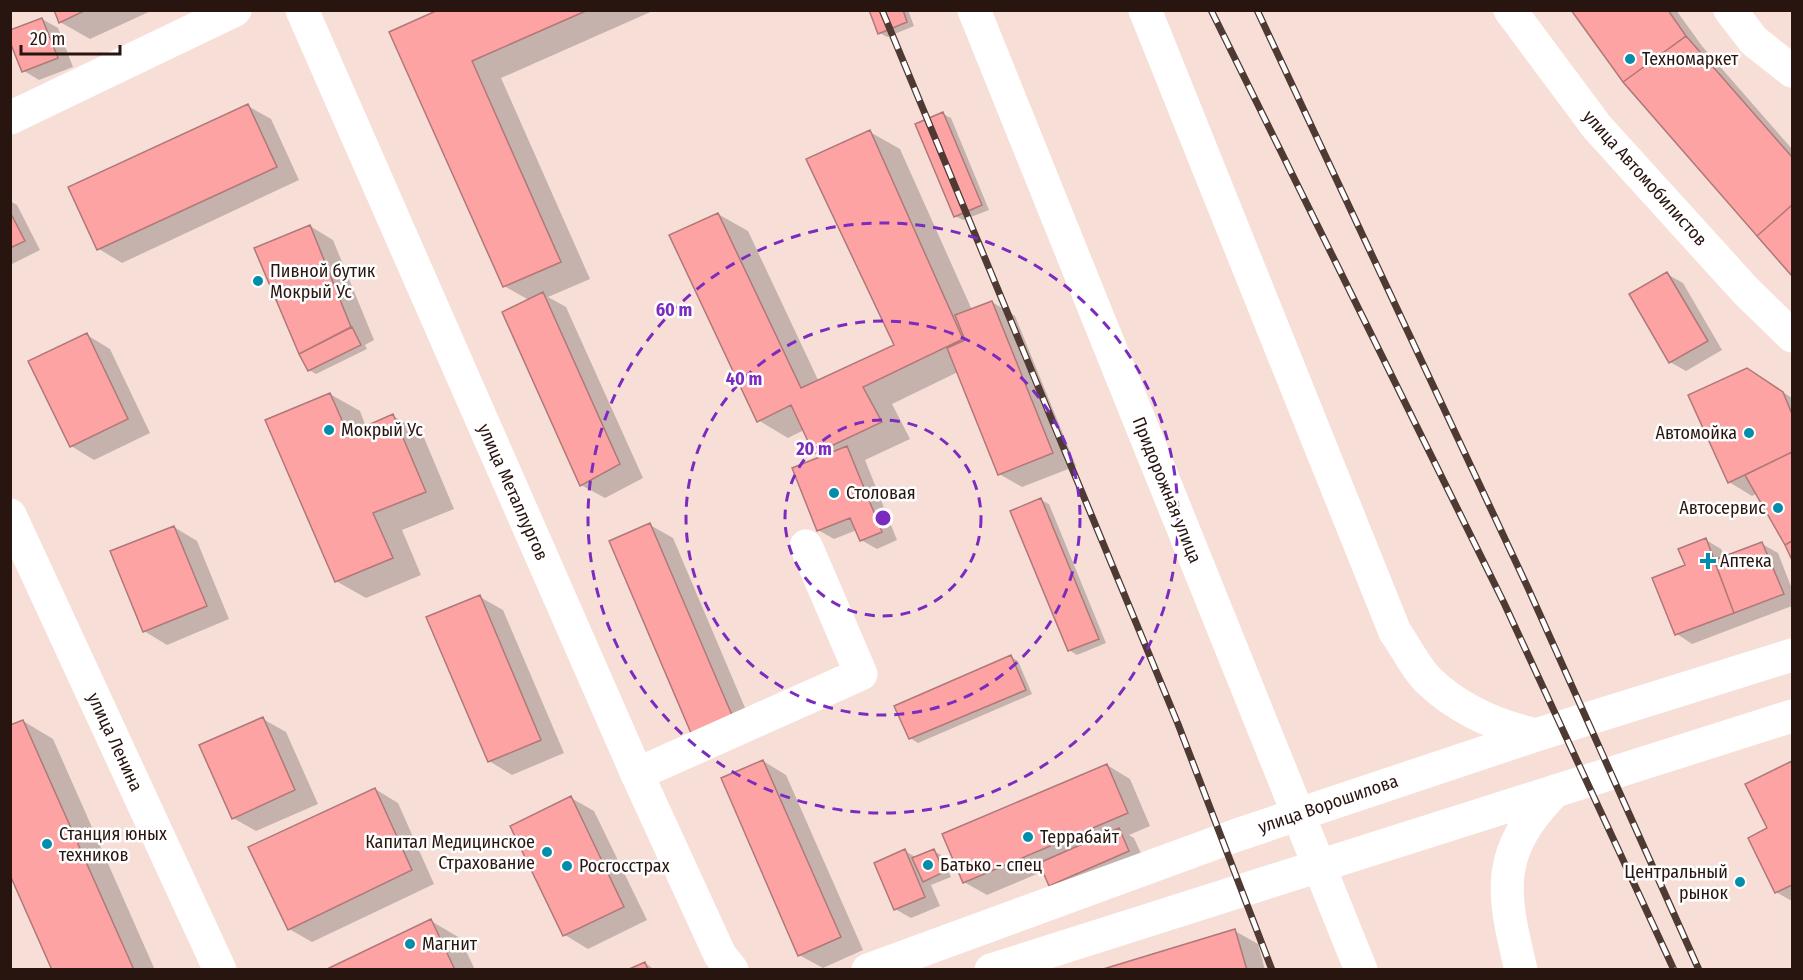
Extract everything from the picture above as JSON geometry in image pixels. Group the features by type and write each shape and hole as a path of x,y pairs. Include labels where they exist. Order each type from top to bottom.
{"main road":[{"path":"10,118 235,10"},
{"name":"улица Металлургов","path":"302,10 637,774 720,954 732,969"},
{"name":"Придорожная улица","path":"974,10 1357,961"},
{"path":"1145,10 1395,632 1429,681 1476,714 1505,728 1536,735"},
{"name":"улица Автомобилистов","path":"1510,10 1597,127 1745,290 1792,336"},
{"path":"1730,10 1754,41 1792,71"},
{"name":"улица Ленина","path":"10,515 220,969"},
{"path":"637,774 861,674 806,546"},
{"name":"улица Ворошилова","path":"868,969 1237,835 1536,735 1792,655"},
{"path":"992,969 1792,716"},
{"path":"1521,969 1509,920 1506,889 1510,857 1531,816 1555,791"}],"building":[{"path":"54,10 86,10 59,23"},
{"path":"438,10 588,10 472,61 561,262 503,287 389,32"},
{"path":"869,10 903,10 907,22 878,34"},
{"name":"Техномаркет","path":"1571,10 1668,10 1686,36 1623,82"},
{"path":"42,18 58,58 22,72 10,42 10,30"},
{"path":"1686,36 1792,157 1792,205 1757,236 1623,82"},
{"path":"248,104 277,167 97,250 68,187"},
{"path":"943,112 982,205 954,217 915,124"},
{"path":"870,130 963,339 863,387 882,422 814,454 791,405 757,422 669,235 718,213 801,388 894,345 806,159"},
{"path":"1792,205 1792,276 1757,236"},
{"path":"10,212 25,241 10,248"},
{"path":"310,225 351,327 299,354 254,248"},
{"path":"1667,272 1708,341 1669,363 1629,294"},
{"path":"543,292 620,464 580,486 502,312"},
{"path":"992,301 1053,453 998,475 947,348 965,340 955,315"},
{"path":"352,327 361,345 308,371 299,354"},
{"path":"87,333 128,419 70,447 28,361"},
{"name":"Автомойка","path":"1747,368 1783,392 1792,414 1792,452 1728,483 1688,395"},
{"path":"330,393 348,434 393,414 426,492 373,513 393,558 335,582 265,420"},
{"name":"Столовая","path":"847,446 882,532 860,541 850,518 817,531 792,468"},
{"name":"Автосервис","path":"1792,452 1792,541 1785,545 1745,475"},
{"path":"1041,498 1099,639 1068,651 1010,511"},
{"path":"650,523 732,715 691,733 609,541"},
{"path":"174,526 207,606 143,632 110,551"},
{"path":"1706,538 1734,613 1675,635 1652,578 1685,565 1678,549"},
{"path":"1792,541 1792,560 1785,545"},
{"path":"1762,542 1784,594 1734,613 1714,560"},
{"path":"480,595 541,740 488,762 426,617"},
{"path":"1011,655 1026,690 909,739 894,706"},
{"path":"263,717 295,790 232,819 199,745"},
{"path":"23,720 134,970 52,970 10,875 10,725"},
{"path":"763,760 841,937 798,956 721,778"},
{"path":"1792,761 1792,885 1775,893 1748,838 1767,828 1745,784"},
{"path":"1107,764 1128,813 963,883 942,834"},
{"path":"375,788 412,870 288,930 248,847"},
{"name":"Росгосстрах","path":"571,796 624,907 563,936 510,826"},
{"path":"1119,828 1129,851 1049,886 1039,863"},
{"path":"905,849 925,897 894,910 874,863"},
{"name":"Батько - спец","path":"934,849 944,872 923,882 912,858"},
{"name":"Магнит","path":"431,919 455,970 325,970"},
{"path":"1235,929 1247,970 1100,970"},
{"path":"645,962 648,970 627,970"}],"railway":[{"path":"882,10 1178,724 1272,970"},
{"path":"1211,10 1504,603 1674,970"},
{"path":"1257,10 1528,588 1699,970"}],"place":[{"name":"Техномаркет","path":"1630,59"},
{"name":"Пивной бутик Мокрый Ус","path":"258,281"},
{"name":"Мокрый Ус","path":"329,430"},
{"name":"Автомойка","path":"1749,433"},
{"name":"Столовая","path":"834,493"},
{"name":"Автосервис","path":"1778,508"},
{"name":"Аптека","path":"1708,561"},
{"name":"Террабайт","path":"1028,837"},
{"name":"Станция юных техников","path":"47,844"},
{"name":"Капитал Медицинское Страхование","path":"547,852"},
{"name":"Батько - спец","path":"928,865"},
{"name":"Росгосстрах","path":"567,866"},
{"name":"Центральный рынок","path":"1740,882"},
{"name":"Магнит","path":"410,944"}]}
